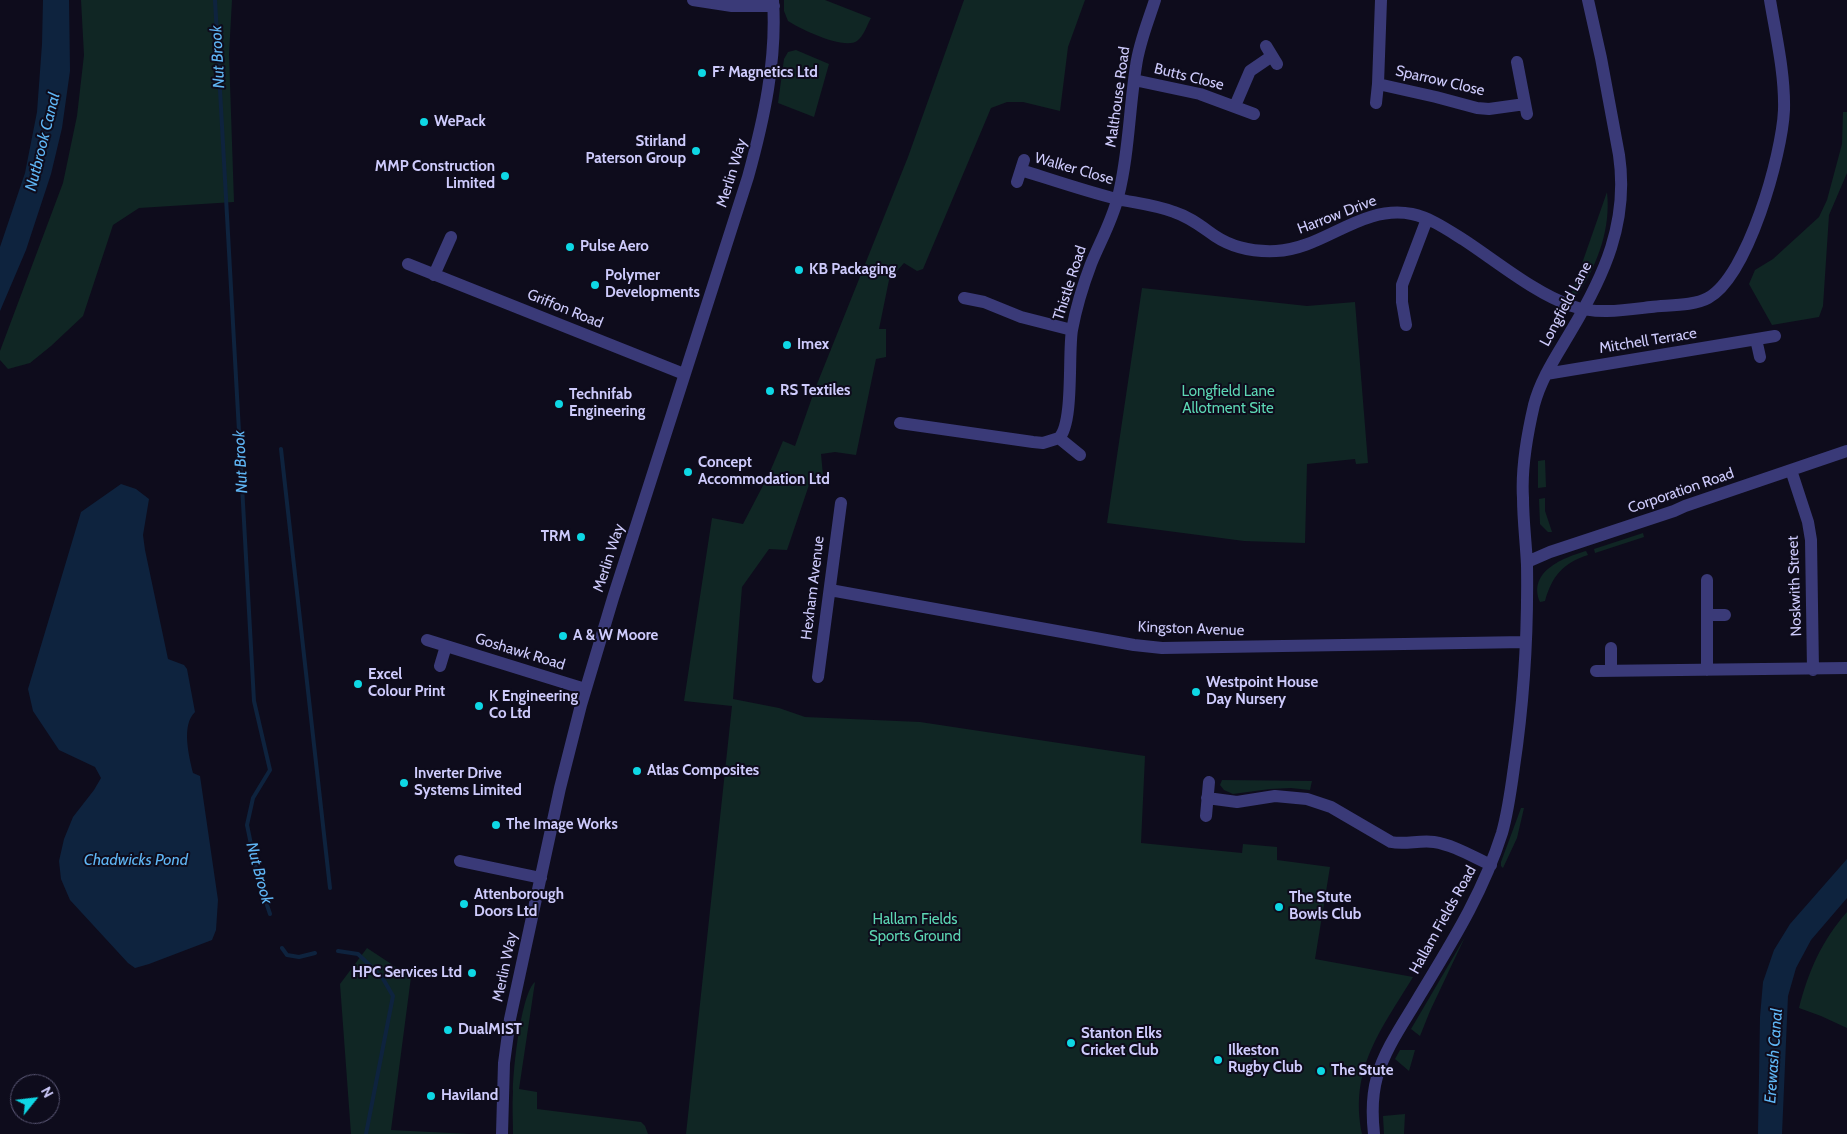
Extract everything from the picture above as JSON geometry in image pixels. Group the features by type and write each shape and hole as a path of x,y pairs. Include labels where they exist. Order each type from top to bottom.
{"street":[{"path":"693,0 732,6 774,3"},
{"name":"Malthouse Road","path":"1118,199 1128,146 1134,80 1139,51 1155,0"},
{"name":"Sparrow Close","path":"1376,103 1381,0"},
{"name":"Longfield Lane","path":"1527,562 1522,496 1523,463 1535,403 1546,374 1584,310 1606,265 1615,232 1620,192 1621,169 1601,58 1588,0"},
{"path":"1584,310 1630,310 1700,301 1715,294 1729,279 1749,239 1766,195 1777,156 1783,121 1783,82 1770,0"},
{"name":"Merlin Way","path":"502,1134 502,1086 510,1018 564,770 585,689 748,177 763,123 772,60 774,3"},
{"name":"Butts Close","path":"1236,106 1250,71 1271,55"},
{"name":"Sparrow Close","path":"1378,84 1477,108 1526,109 1517,62"},
{"name":"Butts Close","path":"1134,80 1181,89 1236,106 1254,114"},
{"name":"Walker Close","path":"1020,171 1118,199"},
{"name":"Harrow Drive","path":"1118,199 1174,212 1196,222 1226,242 1257,251 1290,250 1355,222 1392,212 1415,215 1447,229 1539,290 1557,300 1584,310"},
{"name":"Thistle Road","path":"1059,438 1064,431 1068,410 1069,351 1079,300 1091,264 1118,199"},
{"path":"1406,325 1402,302 1402,285 1427,219"},
{"path":"434,275 450,237"},
{"name":"Griffon Road","path":"408,264 684,374"},
{"path":"964,298 984,302 1021,317 1072,330"},
{"name":"Mitchell Terrace","path":"1546,374 1775,336"},
{"path":"1756,340 1760,357"},
{"path":"900,423 1033,442 1043,442 1059,438 1080,456"},
{"name":"Corporation Road","path":"1527,562 1550,552 1847,451"},
{"name":"Noskwith Street","path":"1791,470 1808,522 1811,540 1813,670"},
{"name":"Hexham Avenue","path":"818,676 840,503"},
{"name":"Hallam Fields Road","path":"1374,1134 1374,1090 1381,1066 1400,1029 1475,901 1491,865 1503,830 1513,777 1522,709 1527,562"},
{"path":"1707,580 1707,670"},
{"name":"Kingston Avenue","path":"830,590 1134,645 1162,648 1525,642"},
{"path":"1708,615 1725,615"},
{"name":"Goshawk Road","path":"427,640 585,689"},
{"path":"440,666 446,646"},
{"path":"1611,648 1611,671"},
{"path":"1596,671 1813,670 1847,668"},
{"path":"1206,816 1208,782"},
{"path":"1207,798 1237,802 1275,796 1307,799 1331,808 1391,842 1399,844 1423,842 1442,844 1491,865"},
{"path":"460,861 541,878"}],"green space":[{"path":"81,0 232,0 229,54 234,202 139,208 113,225 83,316 30,363 8,369 0,360 0,351 63,183 77,116 84,55"},
{"path":"784,0 825,0 871,18 857,41 842,43 802,29 788,21 784,11"},
{"name":"Hallam Fields Sports Ground","path":"964,0 1085,0 1068,47 1060,111 1023,102 1007,102 991,108 923,269 917,271 904,263 889,280 879,329 886,329 886,357 876,359 856,455 835,452 821,454 824,486 810,482 787,550 769,549 742,587 733,699 779,708 805,717 920,722 1145,756 1141,843 1242,853 1243,844 1277,847 1277,860 1330,867 1315,959 1413,977 1379,1033 1364,1070 1360,1090 1359,1111 1362,1134 686,1134 732,706 684,701 712,518 743,524 769,474 783,441 795,446 815,389 908,157"},
{"path":"796,50 829,64 814,117 778,103 784,59 788,52"},
{"path":"1843,112 1847,112 1847,173 1829,215 1823,306 1819,317 1772,325 1749,284 1755,270 1773,259 1819,217 1827,200 1842,144"},
{"path":"1607,192 1607,219 1602,245 1586,282 1579,293 1571,295"},
{"name":"Longfield Lane Allotment Site","path":"1142,288 1307,306 1355,302 1368,463 1356,464 1355,459 1307,464 1305,543 1244,541 1107,523"},
{"path":"1545,460 1546,487 1538,488 1538,461"},
{"path":"1545,498 1545,511 1552,532 1548,532 1540,524 1539,499"},
{"path":"1643,533 1644,537 1595,553 1594,549"},
{"path":"1586,551 1588,555 1565,566 1551,584 1545,601 1540,602 1537,591 1543,574 1550,567 1568,557"},
{"path":"1222,780 1312,781 1310,790 1291,788 1270,789 1233,794 1224,790 1220,785"},
{"path":"1521,808 1524,808 1517,838 1503,868 1501,862"},
{"path":"1847,912 1847,1028 1799,1008 1807,982 1823,945"},
{"path":"1465,937 1430,1011 1420,1036 1411,1029"},
{"path":"367,948 411,977 391,1130 470,1134 351,1134 340,984"},
{"path":"535,982 519,1089 537,1092 537,1109 641,1122 648,1134 513,1134 513,1081 516,1051 526,1001 530,989"},
{"path":"1400,1050 1415,1050 1409,1071 1395,1059"},
{"path":"1405,1114 1404,1134 1384,1134 1383,1116"}],"water":[{"name":"Nutbrook Canal","path":"43,0 69,0 70,71 62,128 51,174 26,250 0,311 0,247 25,173 37,112"},
{"name":"Chadwicks Pond","path":"121,484 136,489 149,499 143,535 145,550 168,659 184,665 187,669 195,712 188,725 188,750 193,773 200,776 218,900 216,930 212,940 135,968 128,963 70,900 61,879 59,861 64,839 73,817 101,778 95,767 59,750 33,711 28,689 81,512"},
{"name":"Erewash Canal","path":"1847,859 1847,898 1811,940 1796,968 1788,996 1782,1134 1758,1134 1760,1017 1763,982 1774,950 1790,924"}],"waterway":[{"name":"Nut Brook","path":"215,0 254,701 270,770 253,798 247,825 258,878 270,914"},
{"path":"281,449 330,888"},
{"name":"Nut Brook","path":"282,948 287,955 299,957 315,953"},
{"name":"Nut Brook","path":"338,951 358,954 382,977 393,996 366,1134"}],"place":[{"name":"F² Magnetics Ltd","path":"702,73"},
{"name":"WePack","path":"424,122"},
{"name":"Stirland Paterson Group","path":"696,151"},
{"name":"MMP Construction Limited","path":"505,176"},
{"name":"Pulse Aero","path":"570,247"},
{"name":"KB Packaging","path":"799,270"},
{"name":"Polymer Developments","path":"595,285"},
{"name":"Imex","path":"787,345"},
{"name":"RS Textiles","path":"770,391"},
{"name":"Technifab Engineering","path":"559,404"},
{"name":"Concept Accommodation Ltd","path":"688,472"},
{"name":"TRM","path":"581,537"},
{"name":"A & W Moore","path":"563,636"},
{"name":"Excel Colour Print","path":"358,684"},
{"name":"Westpoint House Day Nursery","path":"1196,692"},
{"name":"K Engineering Co Ltd","path":"479,706"},
{"name":"Atlas Composites","path":"637,771"},
{"name":"Inverter Drive Systems Limited","path":"404,783"},
{"name":"The Image Works","path":"496,825"},
{"name":"Attenborough Doors Ltd","path":"464,904"},
{"name":"The Stute Bowls Club","path":"1279,907"},
{"name":"HPC Services Ltd","path":"472,973"},
{"name":"DualMIST","path":"448,1030"},
{"name":"Stanton Elks Cricket Club","path":"1071,1043"},
{"name":"Ilkeston Rugby Club","path":"1218,1060"},
{"name":"The Stute","path":"1321,1071"},
{"name":"Haviland","path":"431,1096"}]}
